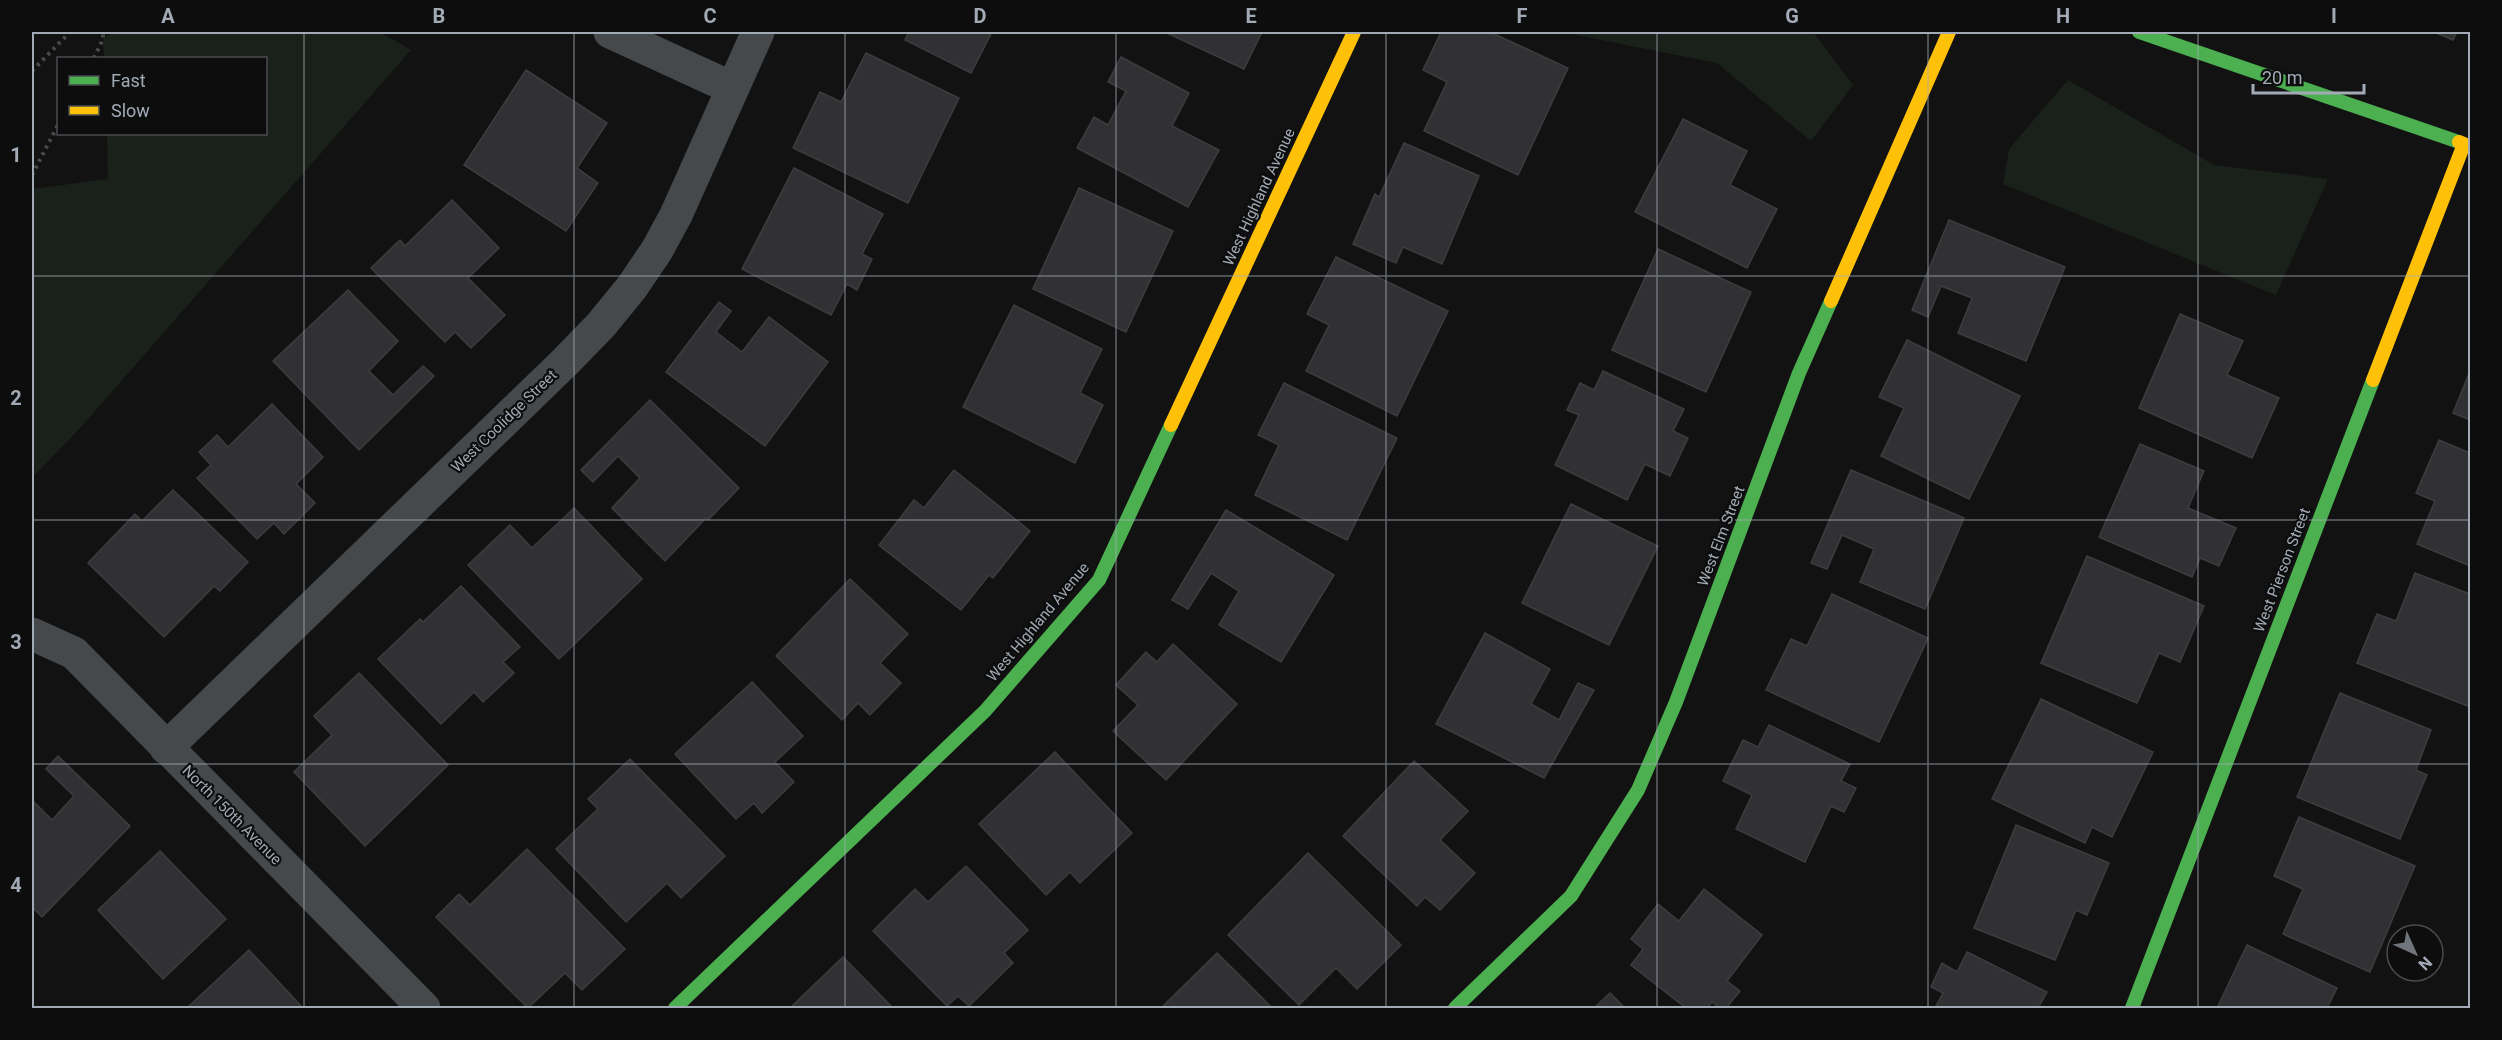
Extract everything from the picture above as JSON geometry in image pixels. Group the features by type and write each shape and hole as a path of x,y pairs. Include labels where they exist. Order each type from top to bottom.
{"street":[{"path":"610,32 732,88"},
{"name":"West Coolidge Street","path":"166,748 601,325 632,287 672,224 758,32"},
{"name":"West Highland Avenue","path":"675,1008 985,711 1099,580 1354,32"},
{"name":"West Elm Street","path":"1455,1008 1571,896 1638,790 1676,702 1799,373 1949,32"},
{"name":"West Pierson Street","path":"2132,1008 2463,144 2139,32"},
{"name":"North 150th Avenue","path":"32,634 74,653 424,1008"}],"path":[{"path":"32,71 70,32"},
{"path":"94,57 103,39 103,32"},
{"path":"32,175 57,127"}],"shaded area":[{"path":"114,32 380,32 411,50 82,426 32,478 32,189 108,179 107,135 267,135 267,57 104,57 103,39"},
{"path":"1561,32 1813,32 1853,85 1811,141 1717,63"},
{"path":"2068,80 2214,165 2328,179 2276,295 2003,184 2009,149"}],"building":[{"path":"909,32 992,32 971,73 905,40"},
{"path":"1165,32 1262,32 1244,69"},
{"path":"1441,32 1490,32 1568,68 1518,175 1424,131 1447,82 1423,70"},
{"path":"2434,32 2457,32 2453,40"},
{"path":"866,53 959,98 908,203 793,148 820,92 841,102"},
{"path":"1121,57 1189,93 1172,126 1219,150 1188,207 1077,148 1094,117 1108,125 1126,91 1108,82"},
{"path":"526,70 607,123 577,168 598,183 566,231 464,165"},
{"path":"1683,119 1747,151 1730,185 1777,209 1747,268 1635,212"},
{"path":"1404,143 1479,176 1442,264 1403,247 1396,263 1353,244 1375,194 1379,197"},
{"path":"794,168 883,214 862,254 872,259 857,290 847,284 831,315 742,269"},
{"path":"1079,188 1173,231 1126,332 1033,289"},
{"path":"452,200 499,248 468,278 505,315 471,348 455,332 445,342 371,268 400,240 405,246"},
{"path":"1949,220 2065,267 2026,361 1958,333 1972,298 1941,286 1928,317 1912,310"},
{"path":"1658,249 1751,292 1706,392 1612,350"},
{"path":"1336,257 1448,311 1397,416 1306,371 1329,325 1307,314"},
{"path":"348,290 398,341 369,371 393,395 423,366 434,376 359,450 273,361"},
{"path":"719,302 731,311 716,332 742,352 769,317 828,362 765,446 666,372"},
{"path":"1014,305 1102,349 1080,393 1103,405 1075,463 963,407"},
{"path":"2180,314 2243,341 2227,375 2279,398 2252,458 2139,408"},
{"path":"1907,340 2020,396 1969,499 1881,456 1904,408 1879,397"},
{"path":"1603,371 1684,409 1673,431 1688,438 1670,476 1645,464 1627,500 1555,465 1579,415 1567,410 1580,383 1594,390"},
{"path":"2470,371 2470,420 2453,413"},
{"path":"1284,383 1397,438 1347,540 1255,495 1279,445 1258,435"},
{"path":"650,400 739,488 708,520 706,518 665,561 612,508 640,478 618,456 593,482 581,470"},
{"path":"272,404 323,457 296,484 315,503 284,534 274,523 257,539 197,478 211,465 199,452 217,435 228,447"},
{"path":"2439,440 2470,453 2470,566 2417,544 2435,501 2416,493"},
{"path":"2140,444 2204,471 2188,508 2236,528 2219,566 2200,558 2192,577 2099,537"},
{"path":"954,470 1030,531 993,578 989,575 961,610 879,545 914,500 924,508"},
{"path":"1851,470 1964,518 1925,609 1860,582 1874,549 1842,535 1827,569 1811,563"},
{"path":"173,490 248,562 220,591 214,586 164,637 88,563 135,514 142,521"},
{"path":"1571,504 1658,546 1609,645 1522,603"},
{"path":"574,508 642,579 559,659 468,565 510,525 532,548"},
{"path":"1226,510 1334,575 1281,662 1219,625 1239,591 1211,573 1188,609 1172,600"},
{"path":"2087,556 2204,606 2180,662 2159,653 2137,703 2041,663"},
{"path":"2415,573 2470,594 2470,707 2357,663 2377,614 2396,621"},
{"path":"850,579 908,634 880,663 901,683 870,715 858,703 842,720 776,656"},
{"path":"461,586 520,647 503,662 514,673 483,702 474,692 441,724 378,659 420,619 423,622"},
{"path":"1832,594 1928,638 1879,742 1766,690 1791,639 1807,646"},
{"path":"1485,633 1550,669 1531,704 1559,720 1578,683 1594,690 1544,778 1436,724"},
{"path":"1173,644 1237,704 1166,780 1113,731 1138,705 1116,685 1146,652 1157,662"},
{"path":"359,673 448,765 365,846 294,772 332,735 314,716"},
{"path":"752,682 803,736 775,762 794,782 762,813 754,803 736,819 675,754"},
{"path":"2340,693 2431,730 2416,770 2427,775 2400,839 2297,797"},
{"path":"2041,699 2153,752 2112,837 2092,827 2085,843 1992,799"},
{"path":"1769,725 1850,764 1841,781 1856,788 1844,812 1831,806 1805,862 1736,829 1752,795 1723,781 1743,740 1758,747"},
{"path":"1055,752 1132,833 1080,883 1070,872 1046,895 979,824"},
{"path":"58,756 130,826 42,917 32,907 32,800 52,820 74,796 46,769"},
{"path":"630,759 725,856 681,898 667,883 626,922 556,849 598,809 588,799"},
{"path":"1414,761 1468,811 1440,840 1475,873 1440,910 1425,897 1417,906 1343,836"},
{"path":"2299,817 2415,866 2391,923 2385,923 2385,937 2370,972 2283,934 2303,889 2274,876"},
{"path":"2016,825 2109,863 2087,915 2076,910 2055,960 1974,928"},
{"path":"527,849 625,949 582,990 565,973 528,1008 436,917 459,894 470,905"},
{"path":"160,851 226,919 163,979 98,910"},
{"path":"1308,853 1401,945 1357,989 1336,968 1299,1005 1228,935"},
{"path":"966,866 1028,930 1004,953 1013,963 969,1006 958,996 947,1006 873,931 915,889 928,902"},
{"path":"1704,889 1762,935 1727,981 1740,991 1726,1008 1720,1008 1712,1002 1707,1008 1686,1008 1631,965 1643,949 1631,939 1658,904 1679,921"},
{"path":"2247,945 2337,988 2327,1008 2217,1008"},
{"path":"249,950 303,1008 187,1008"},
{"path":"1967,952 2047,992 2038,1008 1935,1008 1943,993 1931,987 1942,963 1957,972"},
{"path":"1217,953 1270,1006 1267,1008 1161,1008"},
{"path":"843,957 893,1008 790,1008"},
{"path":"1610,993 1625,1008 1594,1008"}],"traffic: fast":[{"path":"2139,32 2459,142"},
{"path":"1455,1008 1571,896 1638,790 1676,702 1799,373 1831,301"},
{"path":"2132,1008 2373,380"},
{"path":"675,1008 985,711 1099,580 1171,425"}],"traffic: slow":[{"path":"1171,425 1354,32"},
{"path":"1831,301 1949,32"},
{"path":"2373,380 2464,144 2459,142"}]}
